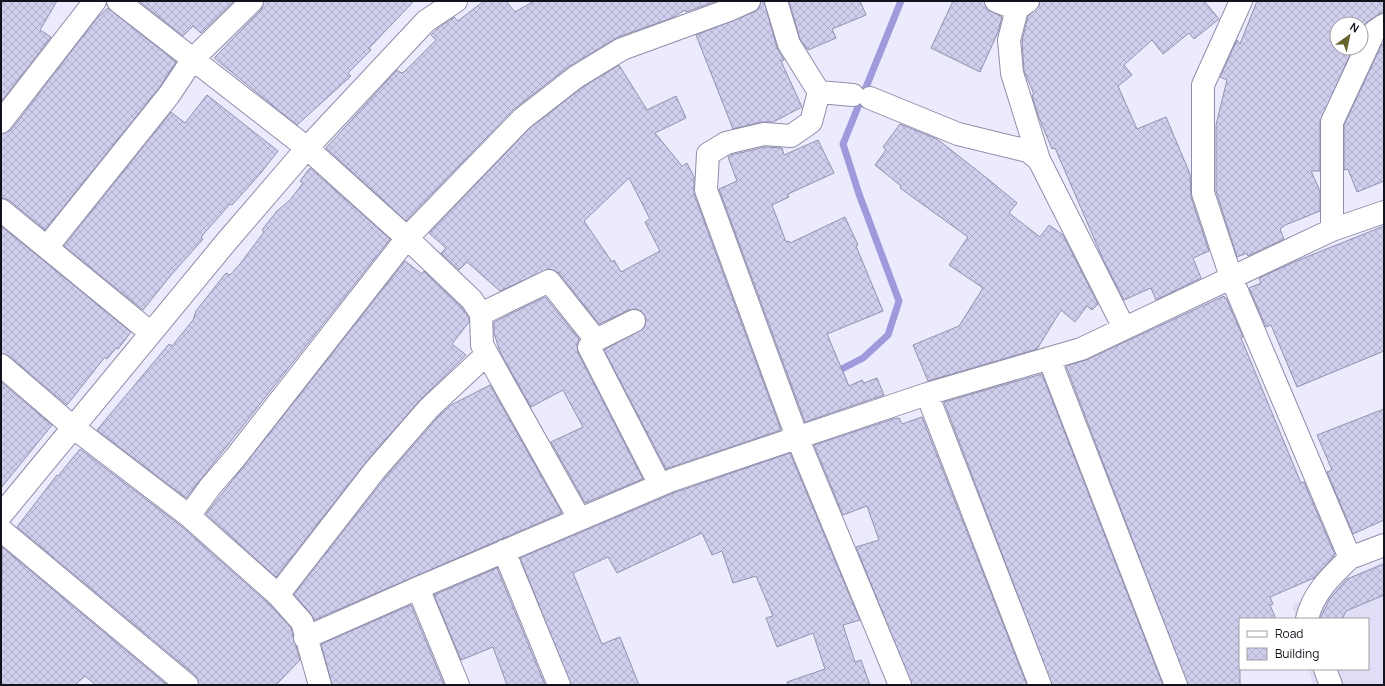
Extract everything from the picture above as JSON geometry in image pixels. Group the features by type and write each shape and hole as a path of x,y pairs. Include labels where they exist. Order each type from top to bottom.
{"street":[{"path":"1,122 95,1"},
{"path":"118,1 307,148 407,238 472,300 481,314 482,345 579,518"},
{"path":"47,247 169,95 193,59 252,1"},
{"path":"1,515 74,428 151,332 307,148 426,21 456,1"},
{"path":"189,516 210,486 235,458 407,238 522,119 576,77 622,48 729,10 749,1"},
{"path":"776,1 789,44 819,92 811,122 791,136 764,134 726,143 708,154 706,190 797,437 900,685"},
{"path":"996,1 1022,5 1009,40 1012,73 1039,160 1124,328"},
{"path":"1241,1 1204,85 1203,193 1231,277 1350,558"},
{"path":"1332,230 1332,122 1381,29"},
{"path":"819,92 862,97 958,134 1028,151 1039,160"},
{"path":"1,210 151,332"},
{"path":"305,638 579,518 660,485 797,437 927,394 1081,349 1332,230 1384,212"},
{"path":"481,314 550,281 596,340"},
{"path":"634,321 596,340 589,347 660,485"},
{"path":"278,595 375,470 429,408 487,354"},
{"path":"1049,358 1176,685"},
{"path":"1,365 74,428 189,516 278,595 302,622 305,638 320,685"},
{"path":"927,394 1040,685"},
{"path":"1,530 187,685"},
{"path":"1307,618 1310,606 1328,579 1350,558 1384,545"},
{"path":"504,551 559,685"},
{"path":"418,588 458,685"},
{"path":"1325,670 1331,685"}],"shaded area":[{"path":"1384,561 1384,685 1313,685 1309,670 1369,670 1369,618 1296,618 1292,605"}],"building":[{"path":"1,1 57,1 40,30 51,37 1,102"},
{"path":"139,1 234,1 201,33 193,26 183,36"},
{"path":"264,1 414,1 369,48 371,50 348,73 351,76 297,125 214,58 261,10"},
{"path":"484,1 506,1 515,12 534,1 717,1 686,12 685,10 672,18 618,37 568,67 513,110 406,221 326,148 397,70 401,73 404,72 436,40 431,35 439,27 454,17 458,21"},
{"path":"761,1 764,1 777,48 784,60 781,61 802,107 773,122 761,122 733,129 696,35 754,12 759,8"},
{"path":"789,1 860,1 866,15 832,29 836,38 808,50 800,39"},
{"path":"953,1 984,1 987,9 1002,17 998,32 980,72 931,48"},
{"path":"1040,1 1204,1 1219,19 1194,39 1189,33 1163,54 1152,40 1124,65 1132,75 1118,86 1137,129 1166,117 1190,174 1191,197 1209,251 1193,258 1201,278 1156,300 1151,288 1124,300 1103,259 1055,148 1052,149 1038,115 1032,95 1034,94 1024,71 1022,41 1028,16 1039,6"},
{"path":"1257,1 1384,1 1384,11 1369,21 1369,16 1329,16 1329,56 1349,56 1320,122 1320,171 1311,171 1320,191 1320,211 1283,226 1280,229 1284,239 1248,256 1247,253 1237,257 1216,191 1216,125 1227,80 1220,77 1237,40 1240,44"},
{"path":"108,8 176,62 159,88 45,230 9,200 1,198 1,134 11,130 97,18"},
{"path":"1382,44 1384,46 1384,181 1357,192 1348,169 1344,170 1344,125"},
{"path":"619,65 647,110 676,96 686,118 655,133 682,166 687,163 694,177 694,194 781,430 666,469 604,350 644,328 646,321 645,316 641,311 635,309 629,310 599,324 559,273 549,269 500,291 467,262 459,270 441,253 446,248 429,233 530,128 583,87","holes":["629,178 650,219 645,222 660,251 621,272 614,260 612,262 584,221"]},
{"path":"207,95 278,151 260,174 232,205 230,204 201,237 203,239 171,275 143,310 64,246 171,112 185,123"},
{"path":"900,124 937,139 988,179 1017,203 1009,213 1040,237 1049,225 1063,235 1098,304 1092,310 1087,306 1075,322 1061,310 1037,349 928,381 913,345 959,326 983,288 949,265 968,237 900,188 901,186 875,165 886,150 883,147"},
{"path":"818,140 834,173 788,194 789,197 772,205 786,242 789,241 790,243 845,217 858,245 856,246 883,311 827,334 849,386 862,380 864,383 877,378 884,395 805,422 719,189 737,181 728,157 731,155 765,147 782,148 784,155"},
{"path":"310,168 390,239 186,498 97,430 169,344 172,346 193,320 196,311 226,273 230,275 240,264 264,232 262,230 277,211 290,200 303,183 300,181"},
{"path":"1,226 131,332 118,349 116,348 107,359 105,357 67,405 9,356 1,353"},
{"path":"1384,226 1384,351 1297,387 1271,325 1266,327 1249,288 1261,283 1259,278 1294,262"},
{"path":"405,261 422,274 424,271 462,308 469,318 469,322 452,344 466,355 420,400 366,462 276,577 206,514"},
{"path":"1224,296 1225,299 1226,298 1301,483 1304,482 1335,555 1314,578 1270,597 1273,604 1270,605 1276,618 1239,618 1240,685 1188,685 1066,366 1086,360"},
{"path":"545,297 579,339 577,346 578,353 643,479 585,503 551,442 583,427 563,390 531,407 500,352 494,333 494,322"},
{"path":"1042,374 1163,685 1052,685 944,402"},
{"path":"1,382 52,425 1,488"},
{"path":"490,385 562,513 314,620 311,614 294,594 385,478 438,417 451,405"},
{"path":"1384,409 1384,520 1353,534 1327,472 1332,470 1317,435"},
{"path":"922,417 1027,685 912,685 856,547 879,540 867,506 843,515 814,445 893,419 899,418 902,424"},
{"path":"80,449 181,526 269,604 291,628 300,660 276,685 199,685 195,675 17,527 57,475 58,476"},
{"path":"790,453 860,620 843,625 855,662 861,660 870,685 788,685 787,682 825,669 813,633 777,647 766,618 773,616 756,576 733,583 722,551 712,555 702,533 617,573 608,557 573,573 602,644 620,637 639,685 571,685 520,558 676,492"},
{"path":"2,547 167,685 96,685 85,676 75,685 1,685"},
{"path":"1384,564 1384,595 1346,611 1342,618 1320,618 1329,600 1347,579"},
{"path":"497,568 545,685 507,685 493,647 461,660 434,595"},
{"path":"411,605 444,685 332,685 321,644"}],"waterway":[{"path":"834,373 863,358 888,335 899,301 859,194 843,144 901,1"}]}
